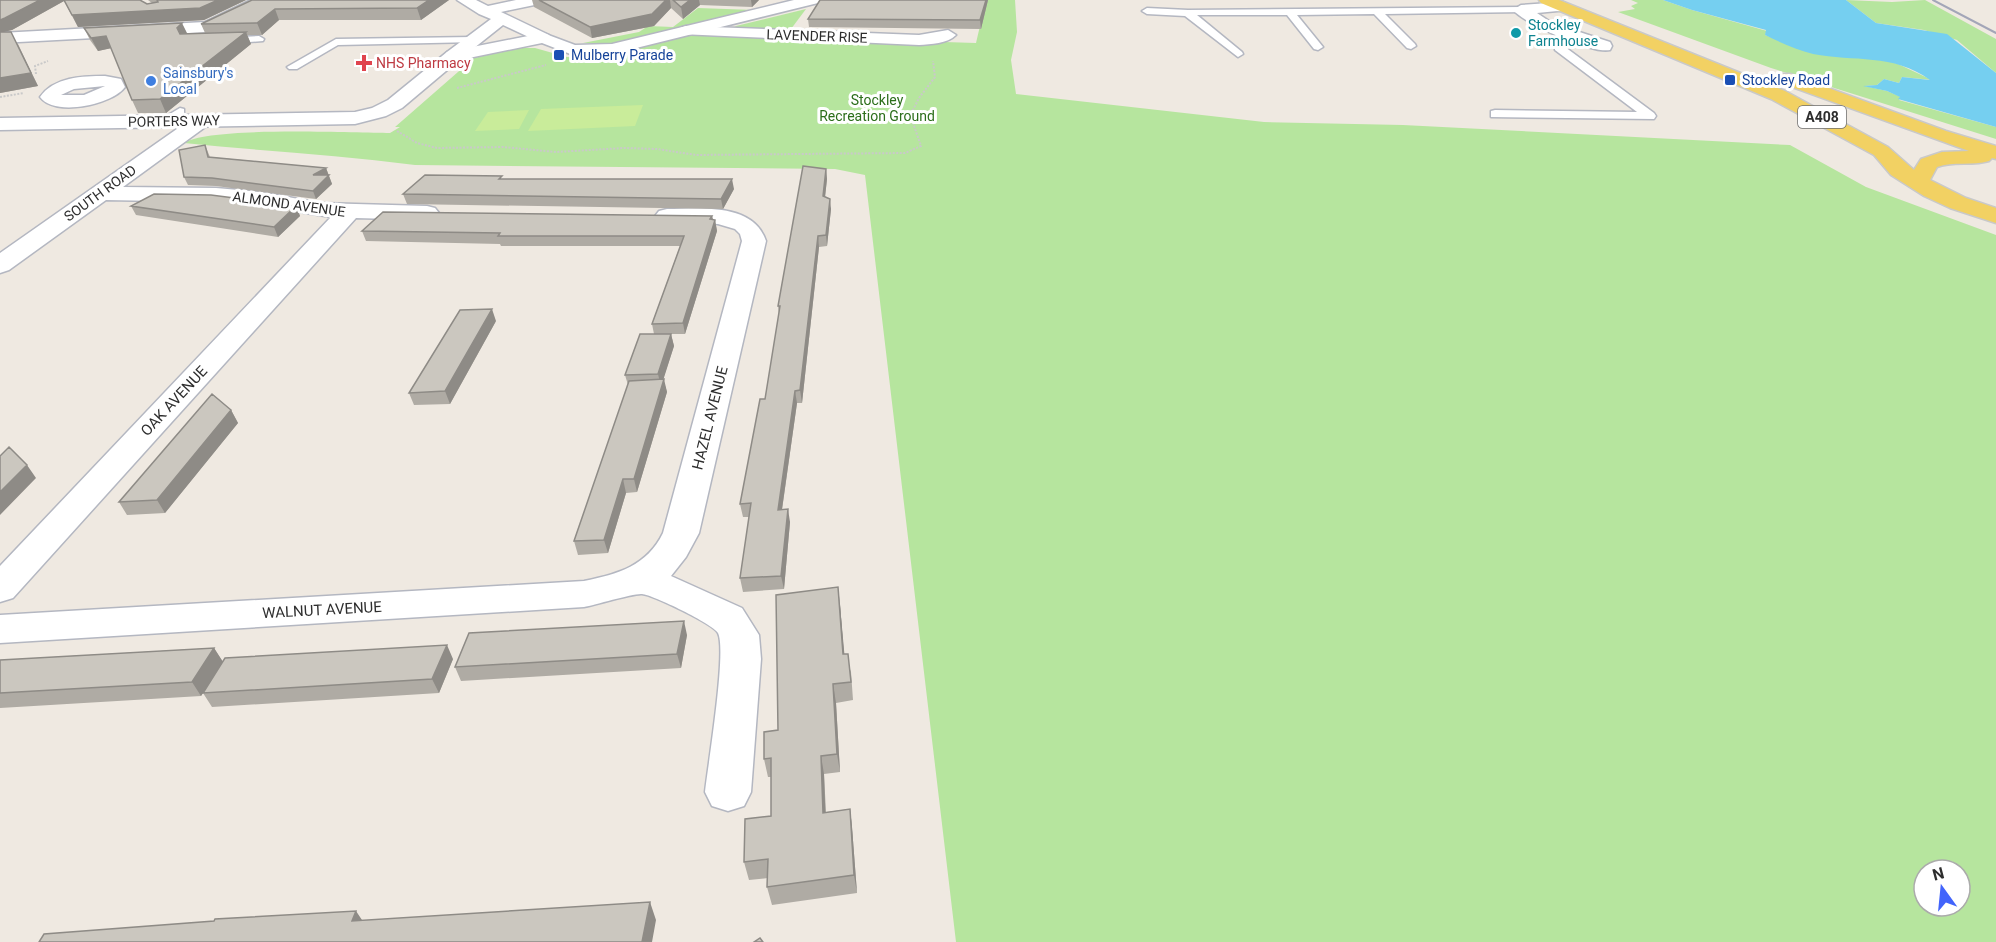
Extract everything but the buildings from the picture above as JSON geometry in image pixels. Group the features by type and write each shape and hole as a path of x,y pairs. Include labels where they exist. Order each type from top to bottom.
{"main road":[{"name":"A408","path":"1546,0 1716,69 1809,110 1881,151 1899,170 1918,183 1958,203 1996,216"},
{"name":"A408","path":"1581,0 1681,42 1939,135 1996,153"},
{"path":"1918,183 1928,163 1942,158 1964,156 1996,159"}],"street":[{"path":"0,38 211,34 263,0"},
{"name":"LAVENDER RISE","path":"464,0 500,19 573,50 605,50 813,0"},
{"path":"484,11 539,0"},
{"path":"1521,10 1563,8"},
{"path":"1521,10 1546,26 1569,36 1604,46"},
{"path":"453,56 500,19"},
{"name":"LAVENDER RISE","path":"686,32 940,37"},
{"path":"453,56 543,38"},
{"name":"PORTERS WAY","path":"0,124 172,117 201,121 347,119 373,114 396,104 453,56"},
{"path":"24,123 62,100"},
{"name":"SOUTH ROAD","path":"0,265 201,121"},
{"name":"ALMOND AVENUE","path":"100,193 216,195 348,213 454,214"},
{"name":"OAK AVENUE","path":"0,589 348,213"},
{"name":"HAZEL AVENUE","path":"642,579 658,569 670,556 681,533 754,242 754,234 750,228 729,219 643,216"},
{"path":"642,579 728,618 739,635 741,659 728,792"},
{"name":"WALNUT AVENUE","path":"0,629 584,594 642,579"}],"lane":[{"path":"1274,0 1318,47"},
{"path":"1332,0 1341,11"},
{"path":"1413,0 1423,11"},
{"path":"1148,11 1188,14 1213,11 1521,10"},
{"path":"1377,11 1412,46"},
{"path":"1188,14 1238,54"},
{"path":"190,40 211,34 259,39"},
{"path":"1495,114 1650,116 1559,48 1569,36"},
{"path":"293,67 336,42 473,40"}],"path":[{"path":"392,131 401,132 424,146 437,148 503,147 556,152 624,148 657,149 696,155 905,153 921,146 921,140 914,125 913,110 935,77 940,37"},
{"path":"454,89 547,65"},
{"path":"0,97 29,92"}],"green space":[{"name":"Stockley Recreation Ground","path":"986,0 1015,0 1017,32 1011,60 1016,94 1264,122 1403,125 1790,145 1866,187 1996,235 1996,942 956,942 865,175 835,169 415,165 184,143 221,134 250,132 390,133 400,127 395,127 474,58 517,48 535,48 567,57 601,58 695,34 976,43"},
{"path":"1631,0 1663,0 1767,31 1765,35 1811,53 1881,59 1898,64 1932,80 1902,77 1899,83 1884,79 1877,85 1865,86 1887,91 1901,97 1899,100 1996,127 1996,139 1771,68 1618,12 1635,9 1631,6 1638,3"},
{"path":"1846,0 1892,2 1925,0 1996,39 1996,73 1957,40 1924,30 1876,23"},
{"path":"698,8 754,10 612,44 583,43 639,32 648,26 673,27"},
{"path":"806,9 788,33 731,29 736,26"},
{"path":"643,105 635,126 528,131 541,109"},
{"path":"529,110 519,129 475,131 488,112"}],"water":[{"path":"1663,0 1846,0 1876,23 1947,34 1996,73 1996,127 1898,99 1900,97 1887,91 1863,86 1877,85 1884,79 1899,83 1902,77 1930,80 1916,71 1888,62 1813,54 1765,35 1766,30"}],"railway":[{"path":"1933,0 1996,33"}],"place":[{"name":"Stockley Farmhouse","path":"1516,33"},
{"name":"Mulberry Parade","path":"559,55"},
{"name":"NHS Pharmacy","path":"364,63"},
{"name":"Stockley Road","path":"1730,80"},
{"name":"Sainsbury's Local","path":"151,81"}]}
